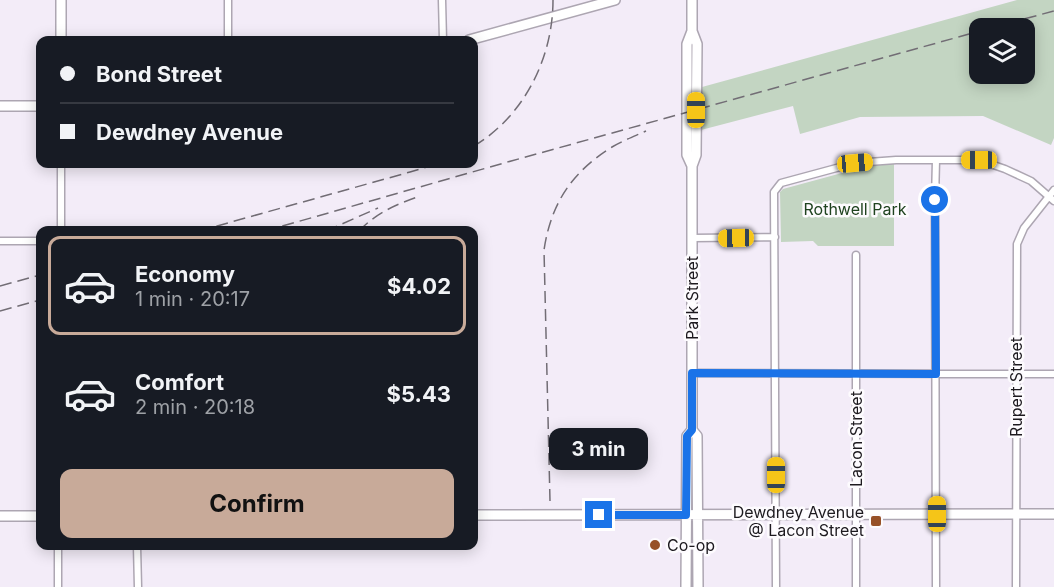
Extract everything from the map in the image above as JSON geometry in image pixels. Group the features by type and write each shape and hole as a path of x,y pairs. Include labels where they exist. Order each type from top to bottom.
{"street":[{"path":"61,0 61,36"},
{"path":"228,0 228,36"},
{"path":"442,0 443,36"},
{"path":"478,38 615,0"},
{"name":"Park Street","path":"692,0 692,31 697,44 696,155 692,166 692,430 697,436 698,587"},
{"path":"0,106 36,106"},
{"path":"776,587 774,192 781,183 855,163 896,160 979,160 1005,169 1031,182 1051,198"},
{"path":"936,160 936,587"},
{"path":"61,168 61,226"},
{"name":"Rupert Street","path":"1016,587 1017,244 1024,228 1051,198 1054,189"},
{"path":"692,238 775,241"},
{"path":"0,241 36,241"},
{"name":"Lacon Street","path":"856,255 856,587"},
{"path":"692,373 1054,374"},
{"name":"Park Street","path":"686,587 687,436 692,430"},
{"path":"478,515 1054,514"},
{"path":"0,516 36,516"},
{"path":"58,550 58,587"},
{"path":"138,550 138,587"}],"green space":[{"path":"1017,0 1054,0 1054,138 1051,145 983,116 860,117 800,134 793,106 701,130 702,87"},
{"name":"Rothwell Park","path":"875,164 894,164 894,246 818,246 813,241 781,242 780,192 783,189"}],"railway":[{"path":"478,143 507,119 532,84 548,43 553,0"},
{"path":"1028,18 1054,11"},
{"path":"283,226 969,34"},
{"path":"550,501 544,250 547,233 558,203 585,167 612,147 646,131"},
{"path":"217,226 423,168"},
{"path":"364,226 387,210 420,196"},
{"path":"337,226 378,208"},
{"path":"0,286 36,276"},
{"path":"0,311 36,301"}],"place":[{"name":"Dewdney Avenue @ Lacon Street","path":"876,521"},
{"name":"Co-op","path":"655,545"}],"route":[{"path":"599,515 686,515 687,436 692,430 692,373 936,374 935,200"}]}
